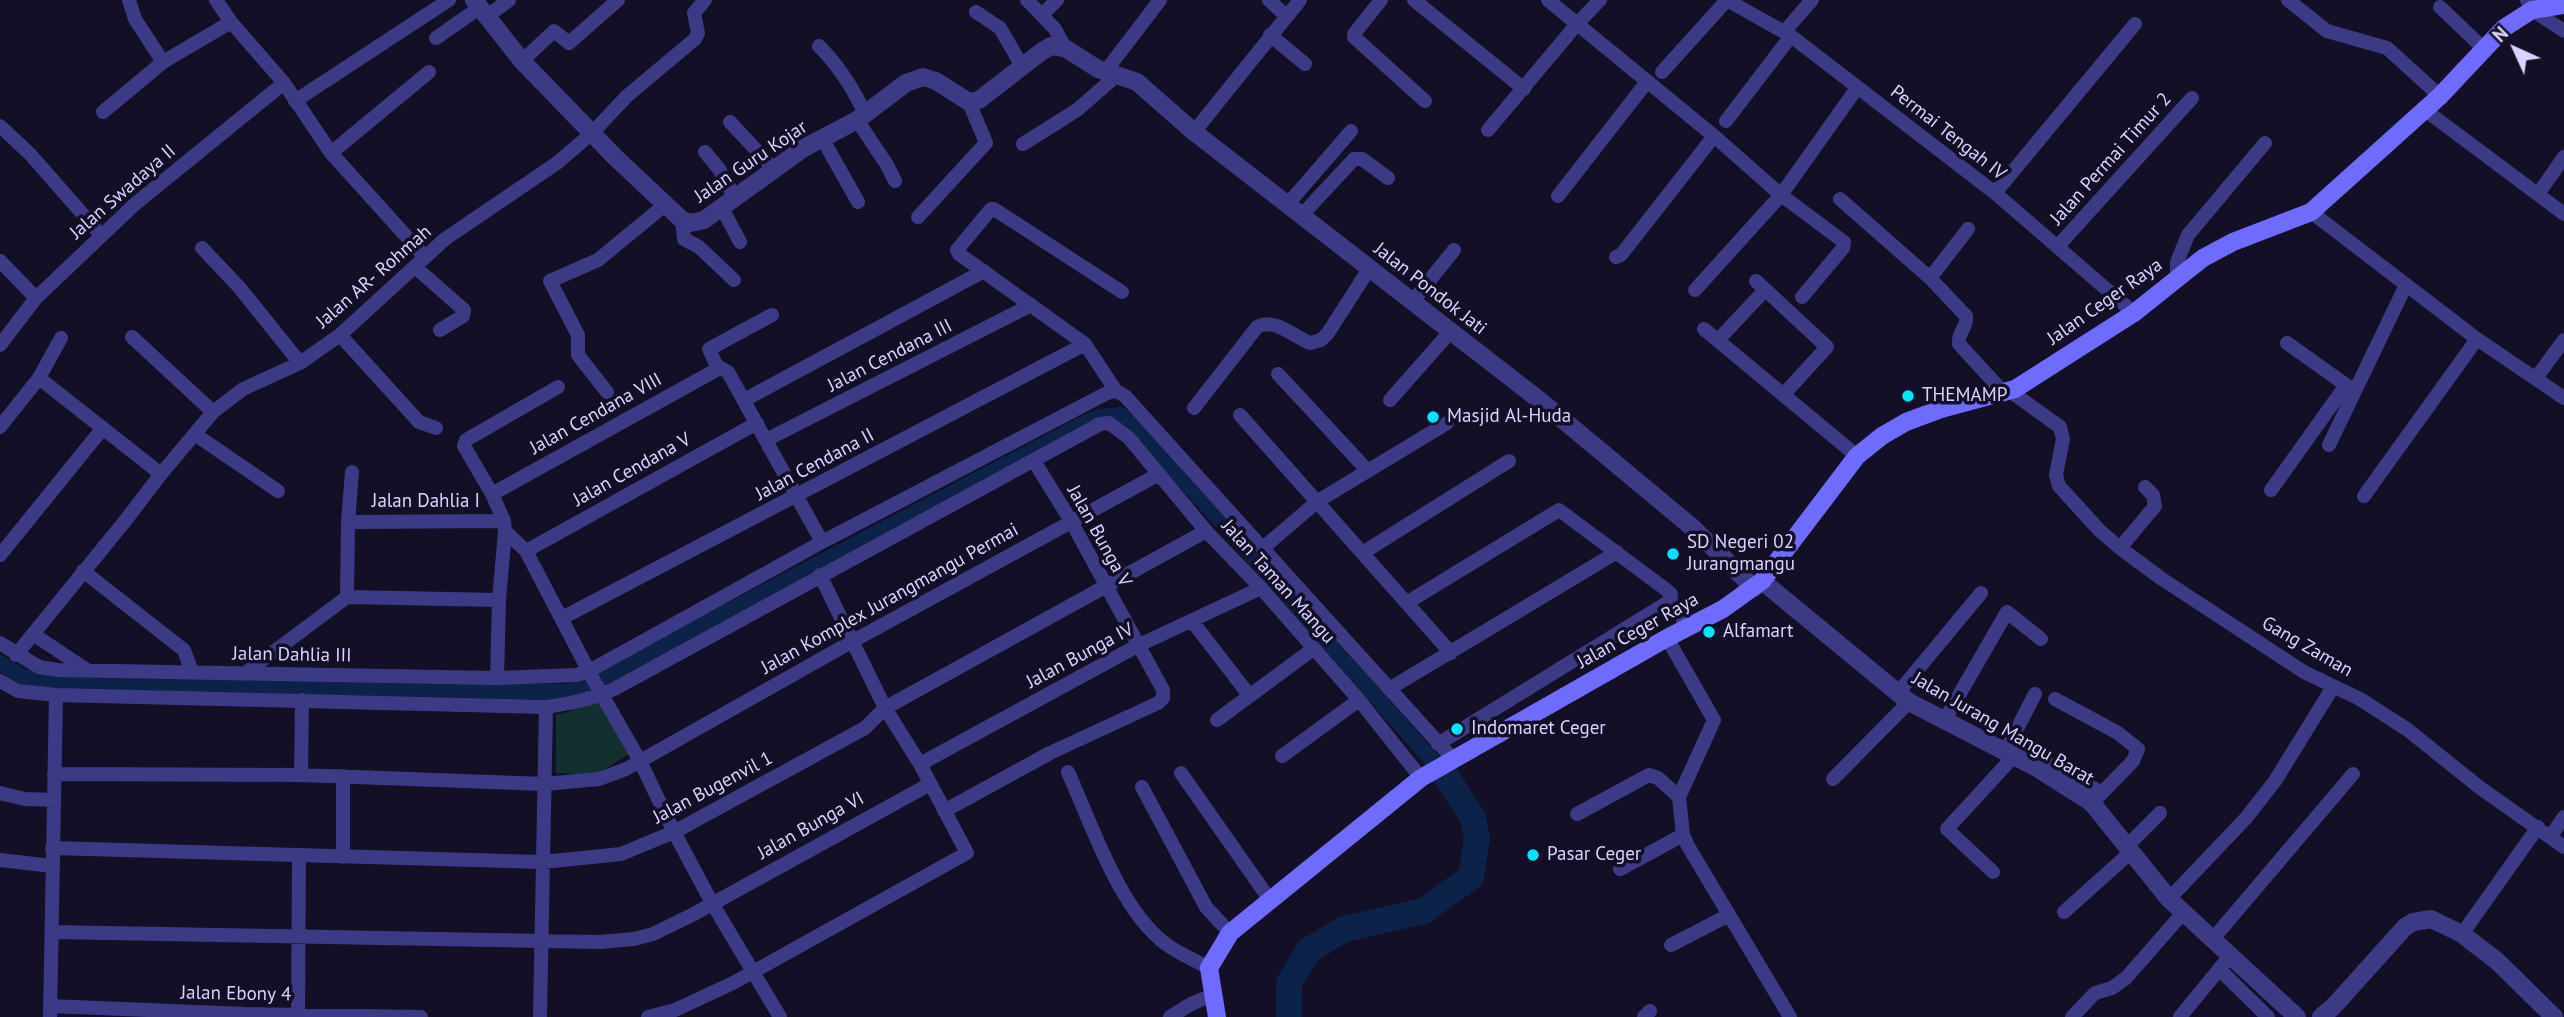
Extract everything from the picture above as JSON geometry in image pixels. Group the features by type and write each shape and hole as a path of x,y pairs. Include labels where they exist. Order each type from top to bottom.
{"main road":[{"name":"Jalan Ceger Raya","path":"1209,968 1230,933 1423,777 1688,626 1723,609 1758,585 1857,456 1882,436 1906,422 1941,409 2013,389 2134,313 2203,258 2232,242 2311,212 2440,96 2504,28 2537,7 2564,5"},
{"path":"1209,968 1217,1017"}],"street":[{"path":"129,0 135,19 163,62"},
{"path":"216,0 231,22 284,83 331,153 420,262 464,310 463,316 440,330"},
{"path":"295,101 449,0"},
{"path":"436,38 480,8 509,0"},
{"path":"522,61 554,31 569,43 618,0"},
{"name":"Jalan AR- Rohmah","path":"161,474 214,412 243,389 300,363 340,335 445,239 557,163 592,133 627,96 695,39 698,33 694,13 705,0"},
{"path":"918,217 986,143 969,102 979,100 1051,46 1065,48 1061,38 1027,0"},
{"path":"1042,15 1057,0"},
{"path":"1023,144 1077,110 1111,74 1160,0"},
{"path":"1269,0 1286,16"},
{"path":"1194,132 1300,0"},
{"path":"1381,0 1354,37 1426,101"},
{"path":"1414,0 1524,89"},
{"path":"1548,0 1646,83 1844,242 1843,248 1802,297"},
{"path":"1488,130 1600,0"},
{"path":"1726,121 1812,0"},
{"path":"2288,0 2327,31 2387,48 2440,96"},
{"path":"1662,72 1730,1"},
{"name":"Permai Tengah IV","path":"1730,1 1788,34 1995,193 2134,313"},
{"path":"2440,7 2483,48"},
{"path":"2537,7 2564,31"},
{"name":"Jalan Guru Kojar","path":"480,8 522,61 592,133 682,220 690,223 698,223 729,203 774,169 861,117 906,83 923,77 936,81 969,102"},
{"path":"976,12 1000,28 1022,66"},
{"path":"103,112 163,62 231,22"},
{"path":"1995,193 2135,24"},
{"path":"1270,35 1306,64"},
{"path":"819,46 834,60 855,91 861,117 895,181"},
{"name":"Jalan Pondok Jati","path":"1065,48 1088,64 1144,87 1194,132 1538,399 1758,585"},
{"path":"331,153 429,72"},
{"name":"Jalan Swadaya II","path":"0,345 36,298 101,235 135,204 284,83"},
{"path":"1558,196 1646,83"},
{"path":"1695,290 1783,192 1857,88"},
{"name":"Jalan Permai Timur 2","path":"2058,246 2192,98"},
{"path":"2425,110 2564,214"},
{"path":"730,122 774,169"},
{"path":"0,126 30,154 101,235"},
{"path":"1294,210 1351,131"},
{"path":"1616,257 1621,255 1714,136"},
{"path":"822,138 858,202"},
{"path":"2177,279 2177,262 2188,234 2266,143"},
{"path":"705,152 719,169 740,242"},
{"path":"2538,194 2564,157"},
{"path":"1294,210 1354,159 1362,159 1388,178"},
{"path":"1840,199 1930,278 1966,316 1959,344 2013,389"},
{"path":"607,392 578,355 578,335 550,281 598,260 666,204"},
{"path":"1122,292 994,209 991,209 957,250 1085,344 1116,391 1125,396 1266,545 1452,759"},
{"path":"2311,212 2477,339 2564,398"},
{"path":"682,220 684,239 699,247 734,280"},
{"path":"1930,278 1968,229"},
{"path":"202,248 239,287 300,363"},
{"path":"1412,302 1454,250"},
{"path":"0,261 36,298"},
{"path":"1194,408 1257,327 1264,323 1272,323 1310,343 1321,340 1345,309 1369,269"},
{"path":"744,400 984,271"},
{"path":"1718,340 1760,285 1827,347 1783,395"},
{"path":"2329,445 2350,388 2406,285"},
{"name":"Jalan Cendana III","path":"766,440 1031,305"},
{"path":"772,315 709,349 718,369 728,372 822,542"},
{"path":"1704,329 1857,456"},
{"path":"1390,400 1450,331"},
{"path":"340,335 419,422 436,428"},
{"path":"132,337 214,412"},
{"path":"0,427 40,377 61,338"},
{"path":"2364,496 2477,339"},
{"path":"2536,378 2564,340"},
{"path":"2287,343 2350,388"},
{"name":"Jalan Cendana II","path":"562,618 1085,344"},
{"name":"Jalan Cendana VIII","path":"492,494 718,369"},
{"path":"1278,374 1368,471"},
{"path":"16,655 161,474 40,377"},
{"path":"558,387 466,440 464,446 492,494 505,526 526,551 640,761 712,903 780,1017"},
{"path":"2271,490 2350,388"},
{"name":"Gang Zaman","path":"2013,389 2060,427 2063,439 2056,475 2059,486 2100,531 2120,548 2304,673 2360,699 2408,730 2479,787 2564,847"},
{"path":"596,684 822,542 1107,393 1116,391"},
{"path":"1240,415 1451,653"},
{"name":"Jalan Cendana V","path":"526,551 757,423"},
{"name":"Jalan Taman Mangu","path":"1034,461 1100,424 1109,423 1118,428 1206,531 1261,588 1359,700 1423,777"},
{"path":"1266,545 1318,501 1447,423"},
{"path":"0,555 103,428"},
{"path":"195,435 278,491"},
{"path":"0,681 18,691 56,695 546,707 821,575 1034,461"},
{"name":"Jalan Bunga V","path":"944,811 1050,753 1158,703 1163,698 1163,690 1034,461"},
{"path":"1364,552 1509,461"},
{"path":"347,597 352,472"},
{"name":"Jalan Komplex Jurangmangu Permai","path":"54,774 301,775 545,784 599,779 626,769 1159,474"},
{"path":"2120,548 2155,506 2153,495 2145,487"},
{"path":"1408,602 1557,510 1569,516 1671,594 1670,601 1688,626"},
{"name":"Jalan Dahlia I","path":"348,522 505,526"},
{"path":"497,678 494,600 505,526"},
{"path":"885,708 1206,531"},
{"path":"1389,689 1617,552"},
{"path":"83,571 184,650 192,672"},
{"path":"648,1017 675,1010 752,972 967,853 920,764 885,708 821,575"},
{"name":"Jalan Jurang Mangu Barat","path":"1758,585 1903,698 1944,721 2013,752 2097,798 2129,850 2169,899 2213,940 2224,962 2297,1017"},
{"name":"Jalan Bunga IV","path":"920,764 1137,646 1261,588"},
{"path":"1833,779 1903,698 1981,593"},
{"path":"244,674 347,597 494,600"},
{"path":"1438,744 1670,601"},
{"path":"1944,721 2007,611 2041,639"},
{"path":"1192,621 1249,695"},
{"path":"33,634 87,670"},
{"path":"1667,638 1714,720 1679,797 1683,835 1790,1017"},
{"name":"Jalan Dahlia III","path":"0,643 39,667 244,674 559,677 596,684"},
{"path":"1217,720 1313,649"},
{"path":"2169,899 2246,818 2275,781 2333,687"},
{"path":"1993,872 1947,829 2013,752 2035,694"},
{"path":"50,1011 56,695"},
{"path":"2055,699 2126,738 2138,748 2133,761 2097,798"},
{"path":"301,775 302,700"},
{"path":"1282,756 1359,700"},
{"path":"540,1017 546,707"},
{"name":"Jalan Bugenvil 1","path":"543,862 621,854 674,832 865,728 885,708"},
{"path":"1068,772 1121,889 1137,913 1166,944 1209,968"},
{"path":"1181,773 1270,900"},
{"path":"2213,940 2353,774"},
{"path":"1577,814 1649,775 1658,778 1679,797"},
{"path":"343,776 343,857"},
{"name":"Jalan Bunga VI","path":"712,903 930,784"},
{"path":"1142,787 1206,907 1230,933"},
{"path":"0,793 25,799 53,800"},
{"path":"2064,912 2129,850 2160,813"},
{"path":"2550,837 2564,817"},
{"path":"2462,934 2538,827"},
{"path":"1620,869 1683,835"},
{"path":"52,848 543,862"},
{"path":"298,1014 299,856"},
{"path":"0,860 52,866"},
{"path":"53,932 600,942 634,939 653,934 712,903"},
{"path":"2073,1017 2095,993 2112,988 2126,978 2183,913"},
{"path":"1671,945 1729,915"},
{"path":"2320,1017 2327,1014 2399,933 2413,922 2431,919 2462,934 2497,961 2554,1017"},
{"path":"2180,1017 2224,962 2268,1017"},
{"path":"1170,1017 1213,995"},
{"name":"Jalan Ebony 4","path":"50,1011 421,1017"}],"green space":[{"path":"602,700 631,753 595,775 556,773 556,714"}],"waterway":[{"path":"0,663 23,677 45,681 566,692 579,690 1085,423 1099,417 1120,415 1134,426 1226,526 1446,776"},
{"path":"1289,1017 1289,983 1309,950 1344,929 1424,911 1471,877 1477,838 1473,818 1446,776"}],"place":[{"name":"THEMAMP","path":"1908,396"},
{"name":"Masjid Al-Huda","path":"1433,417"},
{"name":"SD Negeri 02 Jurangmangu","path":"1673,554"},
{"name":"Alfamart","path":"1709,632"},
{"name":"Indomaret Ceger","path":"1457,729"},
{"name":"Pasar Ceger","path":"1533,855"}]}
